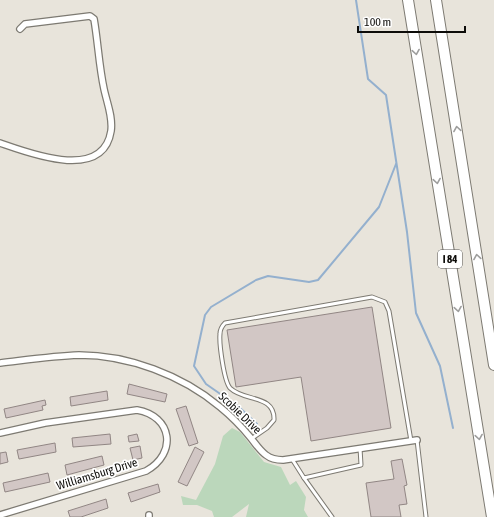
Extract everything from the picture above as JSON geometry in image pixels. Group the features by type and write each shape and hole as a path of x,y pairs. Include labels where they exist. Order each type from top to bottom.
{"highway":[{"name":"I 84","path":"408,0 492,517"},
{"name":"I 84","path":"436,0 494,365"}],"street":[{"path":"0,142 49,159 77,160 85,159 99,153 105,147 111,132 110,113 104,89 94,19 90,16 32,23 25,24 20,28"},
{"name":"Scobie Drive","path":"0,363 57,356 81,355 115,359 156,370 181,381 210,398 240,426 265,455 271,458 284,460 292,459 414,440"},
{"name":"Williamsburg Drive","path":"0,433 45,423 137,410 151,414 159,420 166,432 167,443 160,460 146,471 0,515"}],"lane":[{"path":"251,439 267,428 274,420 274,413 271,406 236,392 228,385 220,334 225,323 372,297 384,302 389,311 414,440 426,517"},
{"path":"304,478 361,465 360,448"},
{"path":"292,459 332,517"}],"green space":[{"path":"232,428 240,432 264,462 281,467 290,485 296,481 306,497 304,510 308,517 246,517 249,504 232,517 214,517 212,511 197,505 183,505 181,496 196,500 215,464 223,436"}],"building":[{"path":"372,307 391,428 311,441 301,377 236,387 227,330"},
{"path":"129,384 167,394 165,402 127,394"},
{"path":"107,391 108,400 71,406 70,397"},
{"path":"45,400 46,405 42,406 43,410 6,418 4,409"},
{"path":"186,406 198,443 189,446 176,409"},
{"path":"110,434 111,444 73,447 72,438"},
{"path":"137,434 139,441 129,442 128,436"},
{"path":"55,443 56,452 19,459 17,450"},
{"path":"140,446 142,458 133,460 130,448"},
{"path":"195,447 204,452 187,486 178,482"},
{"path":"6,452 8,462 0,464 0,453"},
{"path":"102,456 104,465 67,475 65,465"},
{"path":"402,459 407,485 404,486 407,504 399,505 401,517 371,517 366,483 394,479 391,461"},
{"path":"48,473 50,482 5,492 3,483"},
{"path":"158,484 160,492 131,502 128,493"},
{"path":"106,499 108,508 81,517 70,517 68,511"}],"waterway":[{"path":"356,0 368,79 386,95 407,232 416,313 440,366 453,428"},
{"path":"257,424 239,407 206,384 194,366 205,315 211,307 256,280 268,276 309,282 318,280 379,207 396,164"}]}
